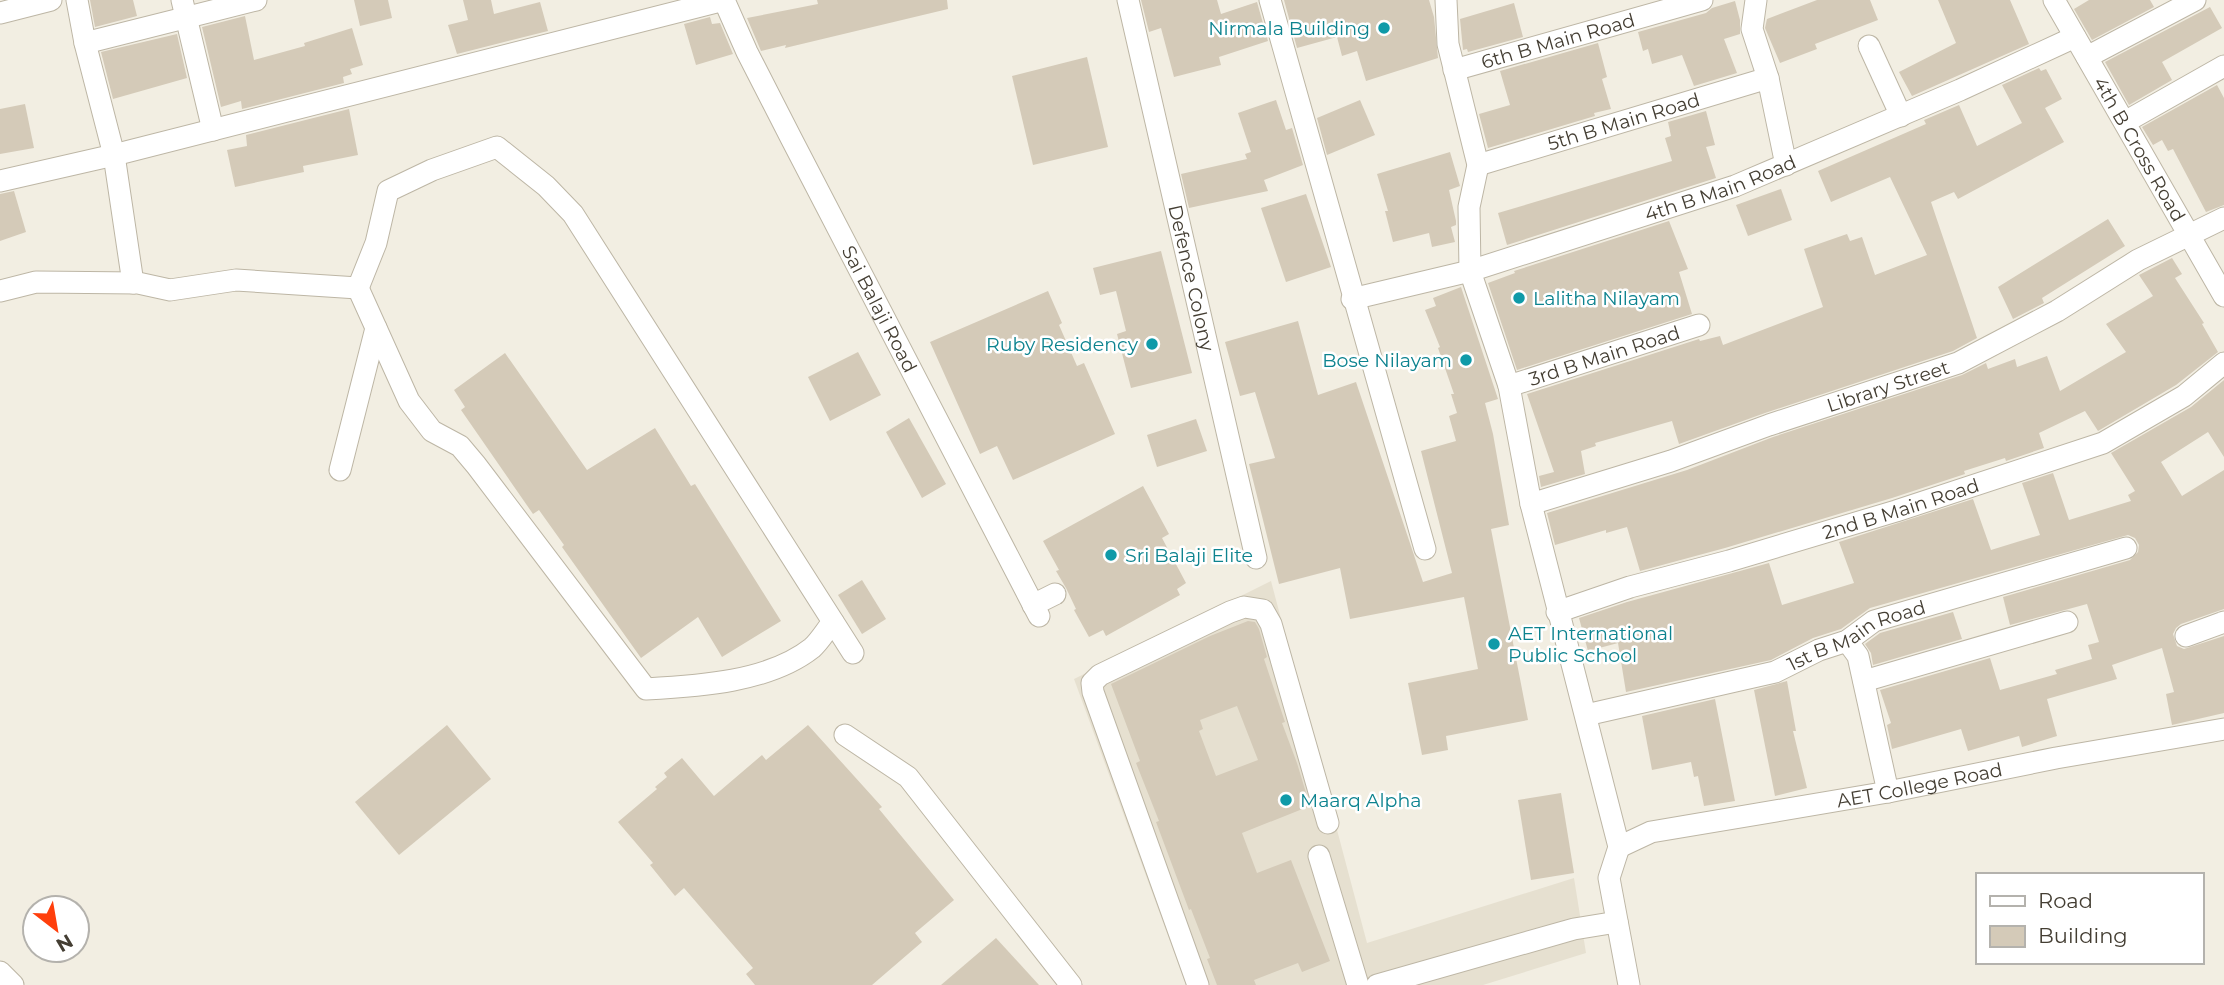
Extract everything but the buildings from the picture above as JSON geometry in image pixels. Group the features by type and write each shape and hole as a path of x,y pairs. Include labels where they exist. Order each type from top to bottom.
{"street":[{"path":"0,13 51,0"},
{"path":"77,0 85,43 114,155 132,283"},
{"path":"85,43 183,8 256,0"},
{"path":"0,181 213,130 677,5 724,0"},
{"name":"Sai Balaji Road","path":"724,0 778,113 1036,611 1055,593"},
{"name":"Defence Colony","path":"1128,0 1201,358 1256,558"},
{"path":"1270,0 1424,549"},
{"path":"1446,0 1448,44 1478,165 1469,207 1470,271 1509,386 1531,504 1619,847 1609,878 1629,985"},
{"name":"6th B Main Road","path":"1454,70 1702,0"},
{"path":"1756,0 1752,29 1768,78 1786,165"},
{"path":"2087,57 2195,0"},
{"name":"4th B Cross Road","path":"2064,3 2075,37 2190,236 2222,286"},
{"path":"183,8 213,130"},
{"name":"4th B Main Road","path":"1352,299 1470,271 1735,186 1901,116 2075,37"},
{"path":"1869,46 1901,116"},
{"path":"2125,122 2224,66"},
{"name":"5th B Main Road","path":"1478,165 1768,78"},
{"path":"833,622 813,647 777,668 701,686 646,689 476,465 460,446 432,432 409,401 358,288 376,243 388,191 432,170 497,148 546,186 573,214 853,653"},
{"name":"Library Street","path":"1531,504 1671,461 1769,425 1958,363 2057,311 2138,260 2224,218"},
{"path":"0,291 36,282 132,283 170,290 236,280 358,288"},
{"name":"3rd B Main Road","path":"1509,386 1699,325"},
{"path":"340,470 376,328"},
{"name":"2nd B Main Road","path":"1557,612 1630,587 1729,561 1895,511 2103,443 2184,397 2224,363"},
{"name":"1st B Main Road","path":"1586,715 1775,672 1819,650 1847,641 1874,621 2126,548"},
{"path":"1198,985 1092,683 1100,675 1230,612 1244,607 1263,610 1271,624 1328,823"},
{"path":"1864,681 2067,622"},
{"path":"2186,636 2224,622"},
{"path":"1847,641 1858,656 1888,792"},
{"name":"AET College Road","path":"1619,847 1651,832 1888,792 2056,758 2224,729"},
{"path":"845,735 908,777 1072,985"},
{"path":"1319,856 1358,985"},
{"path":"1377,985 1574,929 1617,922"},
{"path":"0,972 13,985"}],"shaded area":[{"name":"Maarq Alpha","path":"1271,581 1367,943 1574,878 1586,953 1483,985 1186,985 1074,679"}],"place":[{"name":"Nirmala Building","path":"1384,28"},
{"name":"Lalitha Nilayam","path":"1519,298"},
{"name":"Ruby Residency","path":"1152,344"},
{"name":"Bose Nilayam","path":"1466,360"},
{"name":"Sri Balaji Elite","path":"1111,555"},
{"name":"AET International Public School","path":"1494,644"},
{"name":"Maarq Alpha","path":"1286,800"}]}
